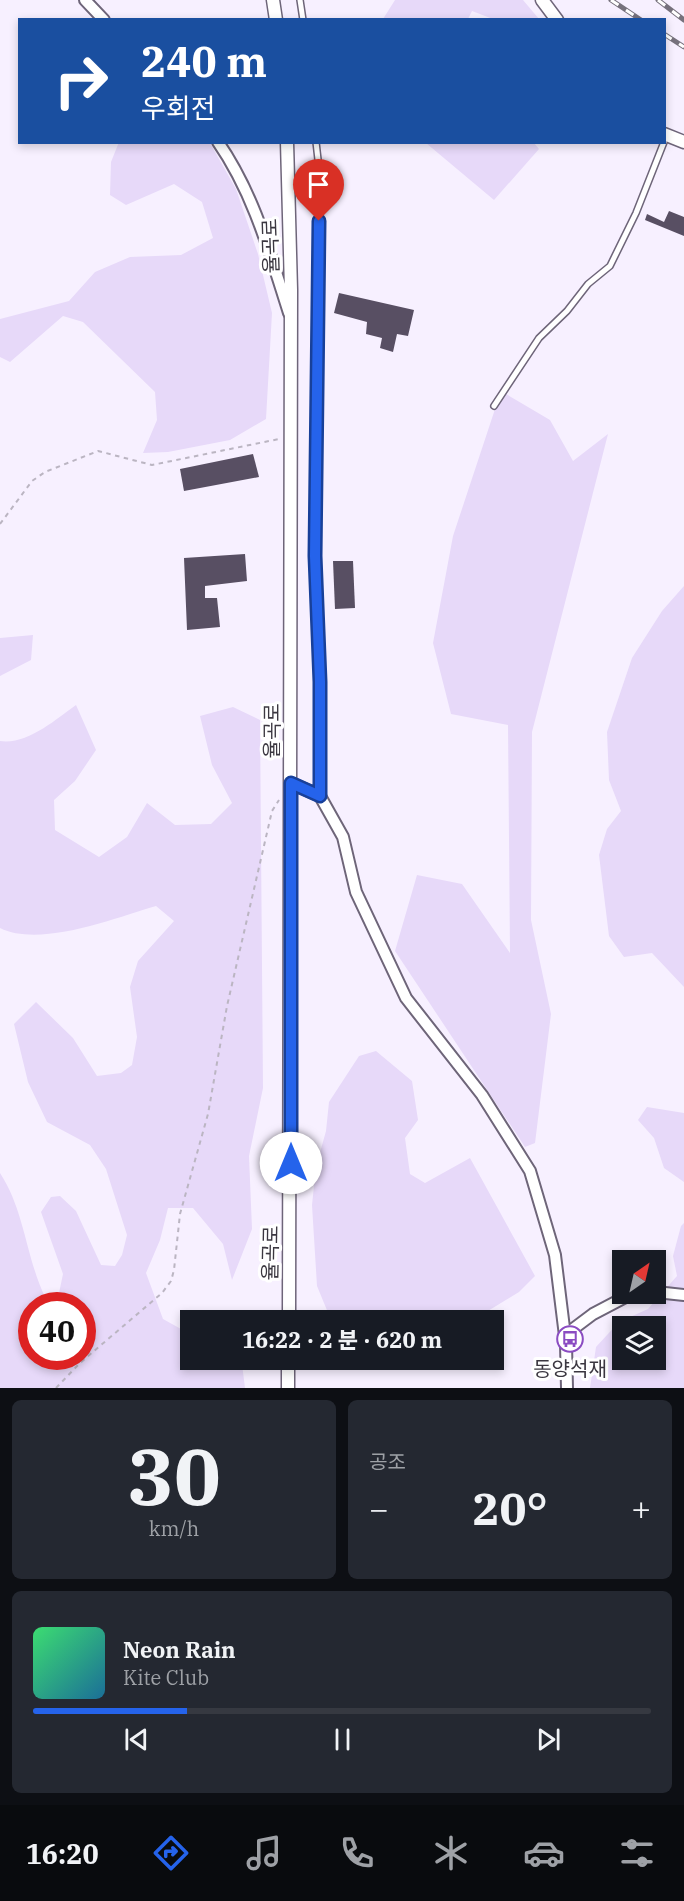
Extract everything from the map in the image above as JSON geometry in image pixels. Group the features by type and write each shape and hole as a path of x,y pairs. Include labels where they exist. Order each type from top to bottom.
{"street":[{"path":"85,0 102,18"},
{"path":"273,0 276,18"},
{"path":"542,0 556,18"},
{"path":"666,138 684,142"},
{"path":"219,144 238,172 256,212 291,318"},
{"name":"율곡로","path":"287,144 291,318 289,1310"},
{"path":"291,783 320,796 343,837 356,892 406,998 482,1095 530,1171 555,1255 565,1335 567,1388"},
{"path":"666,1293 684,1295"},
{"path":"565,1335 593,1314 612,1304"},
{"path":"288,1370 288,1388"}],"lane":[{"path":"300,0 303,18"},
{"path":"316,144 320,177 315,556 320,682 320,796"},
{"path":"494,406 539,338 567,311 588,284 610,266 636,213 663,144"}],"path":[{"path":"0,524 32,481 45,472 99,451 152,465 291,437"},
{"path":"56,1388 80,1363 162,1293 171,1281 180,1214 208,1114 227,1006 272,812 291,783"}],"shaded area":[{"path":"395,0 523,0 538,18 490,18 472,11 468,18 384,18"},
{"path":"118,144 211,144 236,189 258,254 272,313 266,419 230,440 168,452 143,453 157,420 155,392 83,322 63,316 10,362 0,357 0,319 69,301 95,272 130,257 181,255 213,238 202,202 174,184 126,205 110,195 111,162"},
{"path":"427,144 535,144 539,149 494,200"},
{"path":"501,391 550,420 573,461 608,434 532,732 531,920 551,1014 535,1143 525,1147 395,951 417,875 462,884 510,953 508,725 451,714 433,643 453,536"},
{"path":"684,586 684,987 652,953 624,957 609,936 599,855 607,829 621,811 609,780 607,732 632,658 662,611"},
{"path":"33,635 31,660 0,676 0,638"},
{"path":"76,705 96,750 75,781 54,800 55,830 99,857 127,837 147,803 175,825 211,824 232,803 212,765 200,716 233,707 260,720 263,1088 249,1156 252,1229 232,1280 223,1244 193,1208 168,1208 160,1240 146,1273 163,1319 180,1328 180,1370 243,1370 245,1388 0,1388 0,1173 15,1203 43,1292 18,1292 18,1370 96,1370 96,1292 59,1292 63,1274 41,1212 51,1197 60,1196 76,1211 101,1265 115,1266 122,1255 127,1235 106,1169 90,1145 47,1122 28,1082 14,1024 36,1002 73,1038 97,1076 121,1073 132,1065 137,1037 130,987 138,961 174,921 156,906 99,924 56,933 35,935 0,928 0,741 20,739 50,724"},
{"path":"376,1051 412,1081 418,1120 405,1138 410,1174 425,1183 470,1158 535,1276 519,1292 489,1310 327,1310 317,1286 312,1205 316,1167 326,1131 329,1102 359,1056"},
{"path":"647,1107 684,1113 684,1182 664,1168 654,1138 638,1120"},
{"path":"684,1223 684,1388 590,1388 596,1347 612,1330 612,1370 666,1370 666,1316 632,1316 648,1309 652,1304 666,1304 666,1289 677,1276 673,1256 681,1226"}],"building":[{"path":"669,211 684,217 684,236 645,220 647,214 664,222"},
{"path":"339,293 414,310 408,336 397,334 393,352 380,348 382,338 366,334 367,322 334,313"},
{"path":"253,454 259,477 184,491 180,469"},
{"path":"245,554 247,581 205,586 205,598 217,598 220,627 187,630 184,558"},
{"path":"333,561 353,561 355,608 335,609"}],"railway":[{"path":"611,0 638,18"},
{"path":"658,0 684,20"},
{"path":"666,35 684,47"}],"place":[{"name":"동양석재","path":"570,1339"}],"route":[{"path":"291,1163 291,783 320,796 320,682 315,606 319,221"}]}
